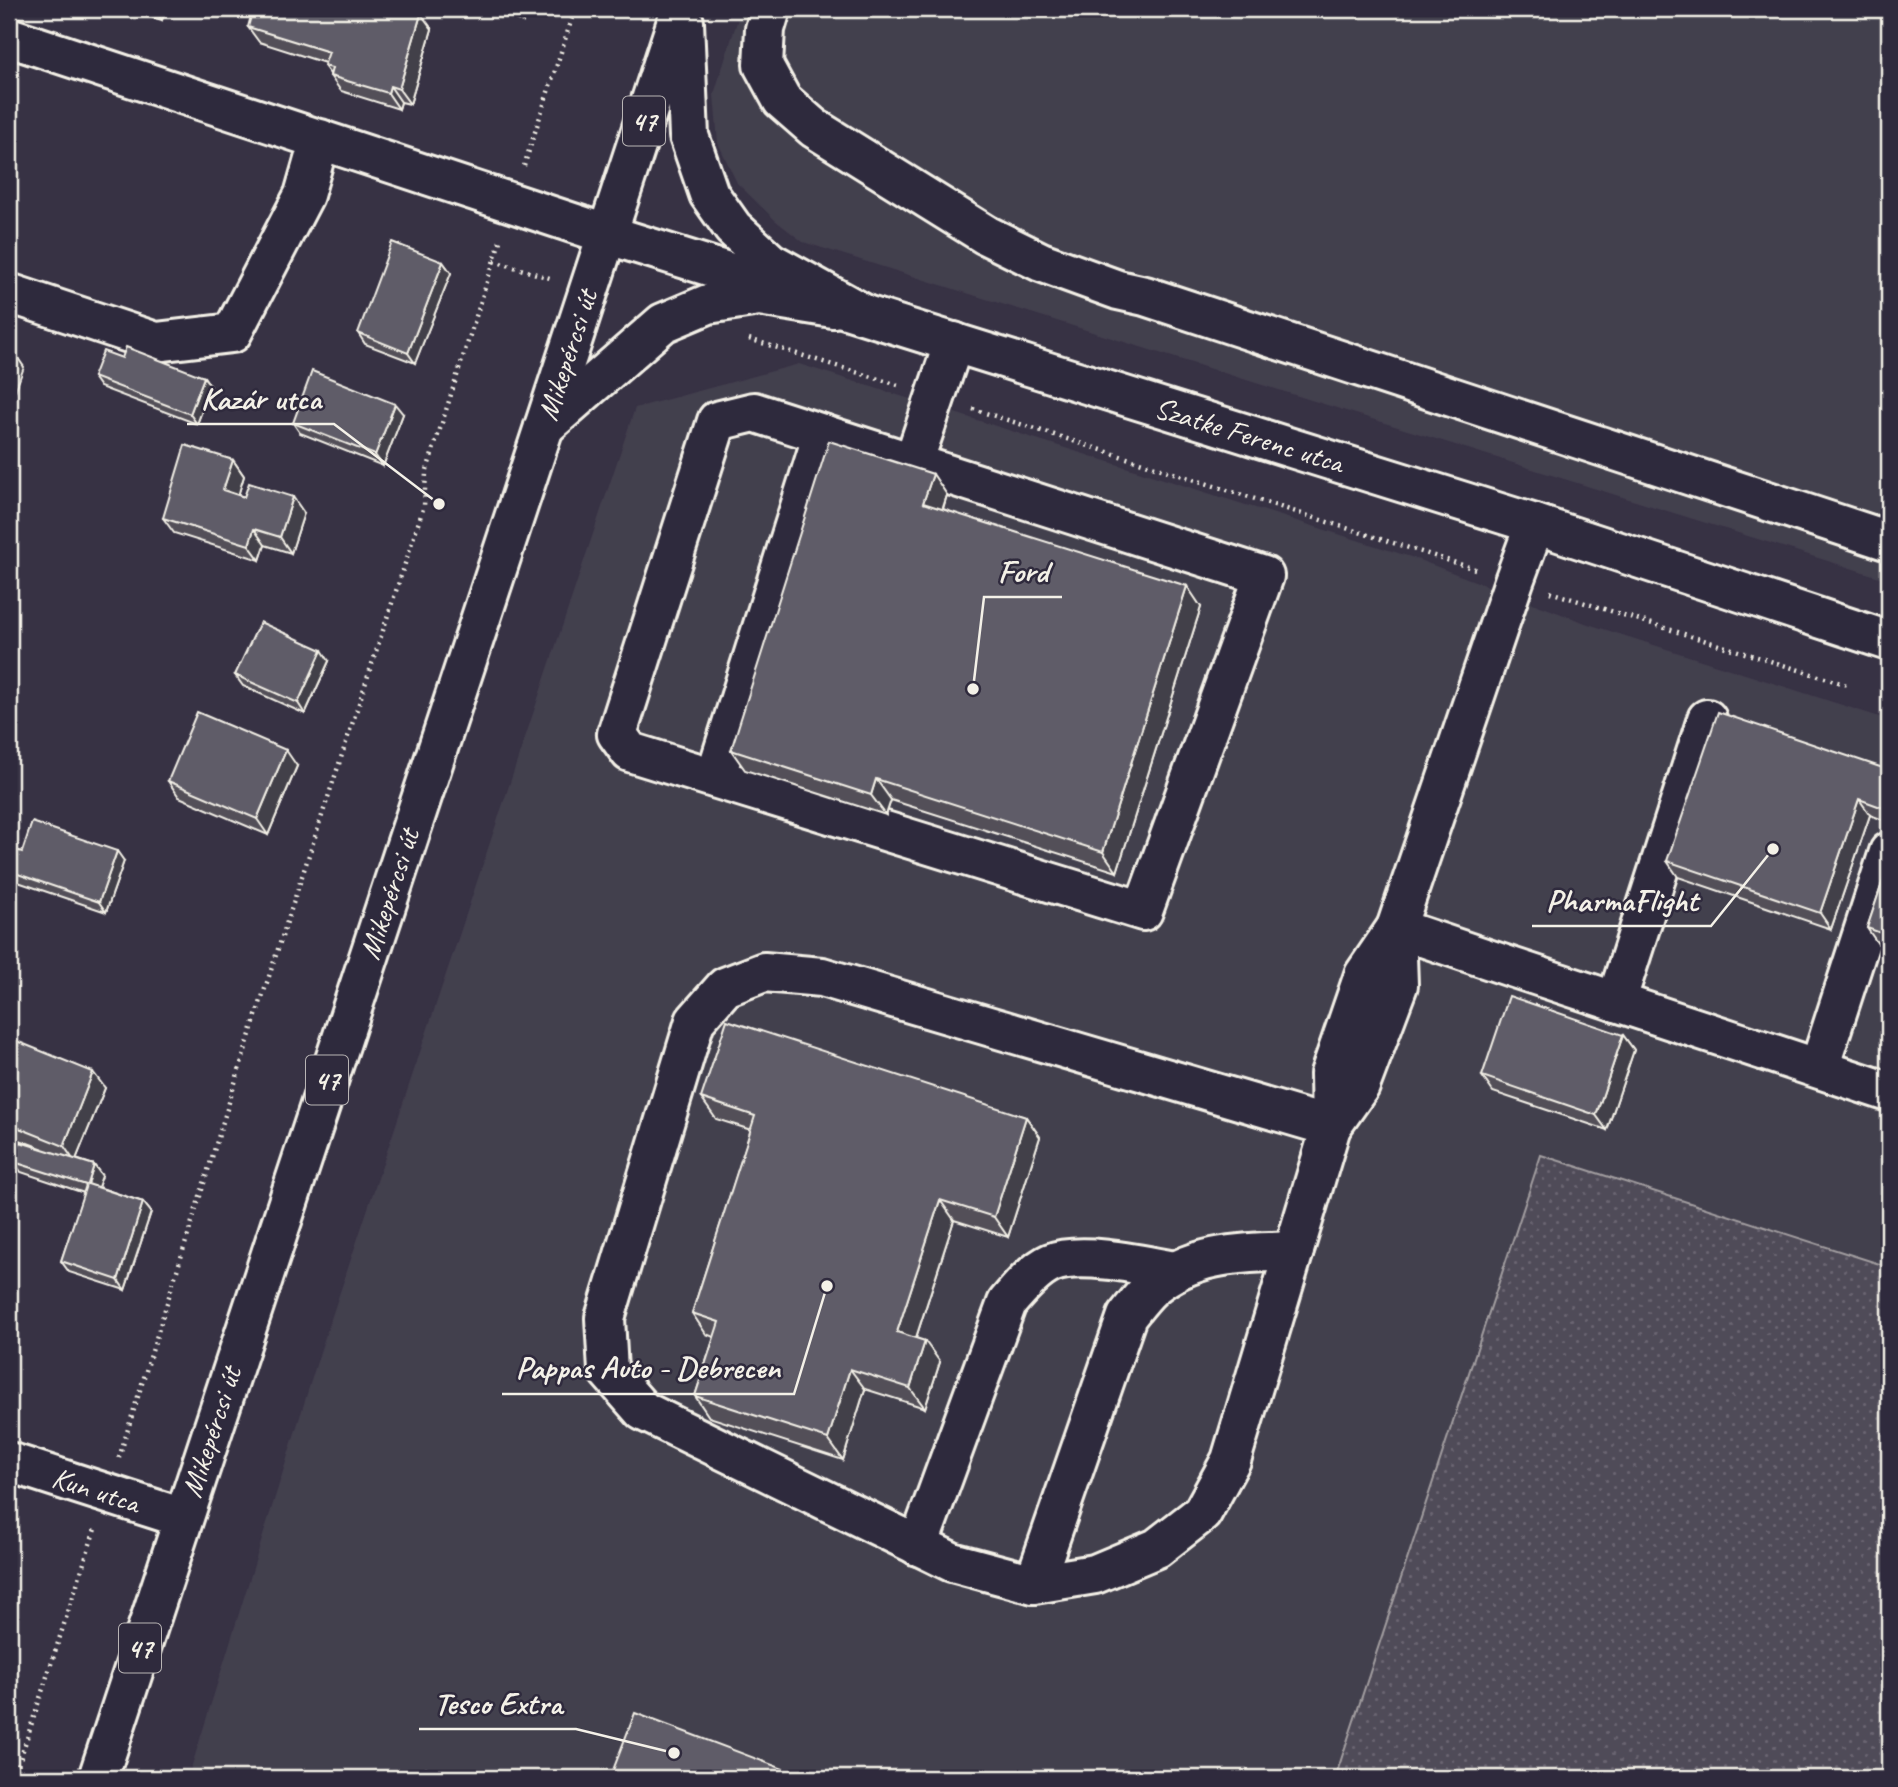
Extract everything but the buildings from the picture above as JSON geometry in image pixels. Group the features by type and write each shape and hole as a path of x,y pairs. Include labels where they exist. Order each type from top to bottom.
{"main road":[{"name":"Mikepércsi út","path":"97,1778 682,9"},
{"path":"682,9 688,72 689,136 709,194 733,228 770,262 862,313"},
{"path":"771,9 765,29 763,65 782,100 814,128 986,235 1041,262 1118,290 1145,296 1889,541"},
{"name":"Szatke Ferenc utca","path":"9,37 607,234 1535,524 1889,641"},
{"path":"9,293 156,342 232,333 304,195 320,139"},
{"path":"544,427 663,323 708,304 759,296 862,313"},
{"path":"913,463 954,342"},
{"path":"754,412 823,434 1264,576 1143,911 631,752 617,734 718,421 754,412"},
{"path":"715,778 823,434"},
{"path":"1331,1127 822,977 764,972 724,987 695,1021 605,1318 608,1371 643,1411 952,1562 1034,1584 1096,1574 1157,1548 1202,1513 1231,1460 1331,1127 1360,1086 1398,985 1396,928 1535,524"},
{"path":"1616,1002 1707,719"},
{"path":"1819,1068 1889,852"},
{"path":"1396,928 1889,1092"},
{"path":"1034,1584 1127,1316 1150,1288 1174,1271 1199,1261 1235,1253 1294,1251"},
{"path":"918,1546 1007,1303 1025,1282 1051,1263 1077,1259 1117,1260 1174,1271"},
{"path":"1102,1260 1121,1287 1127,1316"},
{"name":"Kun utca","path":"9,1462 183,1518"}],"path":[{"path":"15,1778 252,1028 424,506 426,473 575,9"},
{"path":"742,338 1847,685"}],"shaded area":[{"path":"741,9 1889,9 1889,580 803,242 776,221 737,183 718,143 714,94"},
{"path":"799,364 1414,558 1588,624 1889,720 1889,1267 1541,1155 1335,1778 188,1778 320,1352 635,408"},
{"path":"1541,1155 1889,1267 1889,1778 1335,1778"}],"place":[{"name":"Kazár utca","path":"439,504"},
{"name":"Ford","path":"973,689"},
{"name":"PharmaFlight","path":"1773,849"},
{"name":"Pappas Auto - Debrecen","path":"827,1286"},
{"name":"Tesco Extra","path":"674,1753"}]}
